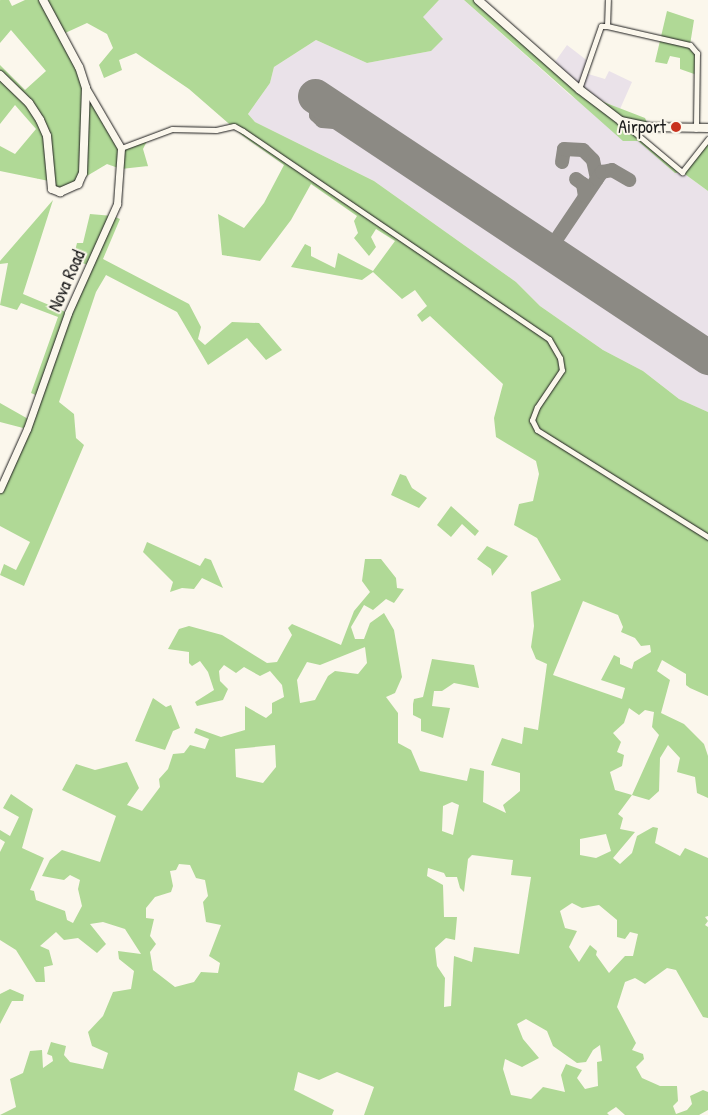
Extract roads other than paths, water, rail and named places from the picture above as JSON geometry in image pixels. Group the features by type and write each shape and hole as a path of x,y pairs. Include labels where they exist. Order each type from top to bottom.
{"main road":[{"path":"0,75 29,103 40,120 47,136 49,181 52,189 60,192 78,184 83,173 86,88 79,67 43,0"},
{"path":"478,0 579,90 621,121 650,127 708,128"}],"street":[{"path":"607,26 608,0"},
{"path":"579,90 601,26 682,42 697,53 696,129"},
{"path":"86,88 121,148 172,129 216,130 234,126 549,339 560,358 562,370 537,406 532,420 537,430 708,537"},
{"path":"621,121 682,172 708,139"},
{"name":"Nova Road","path":"0,489 27,429 68,313 117,204 121,148"}],"place":[{"name":"Airport","path":"676,127"}]}
